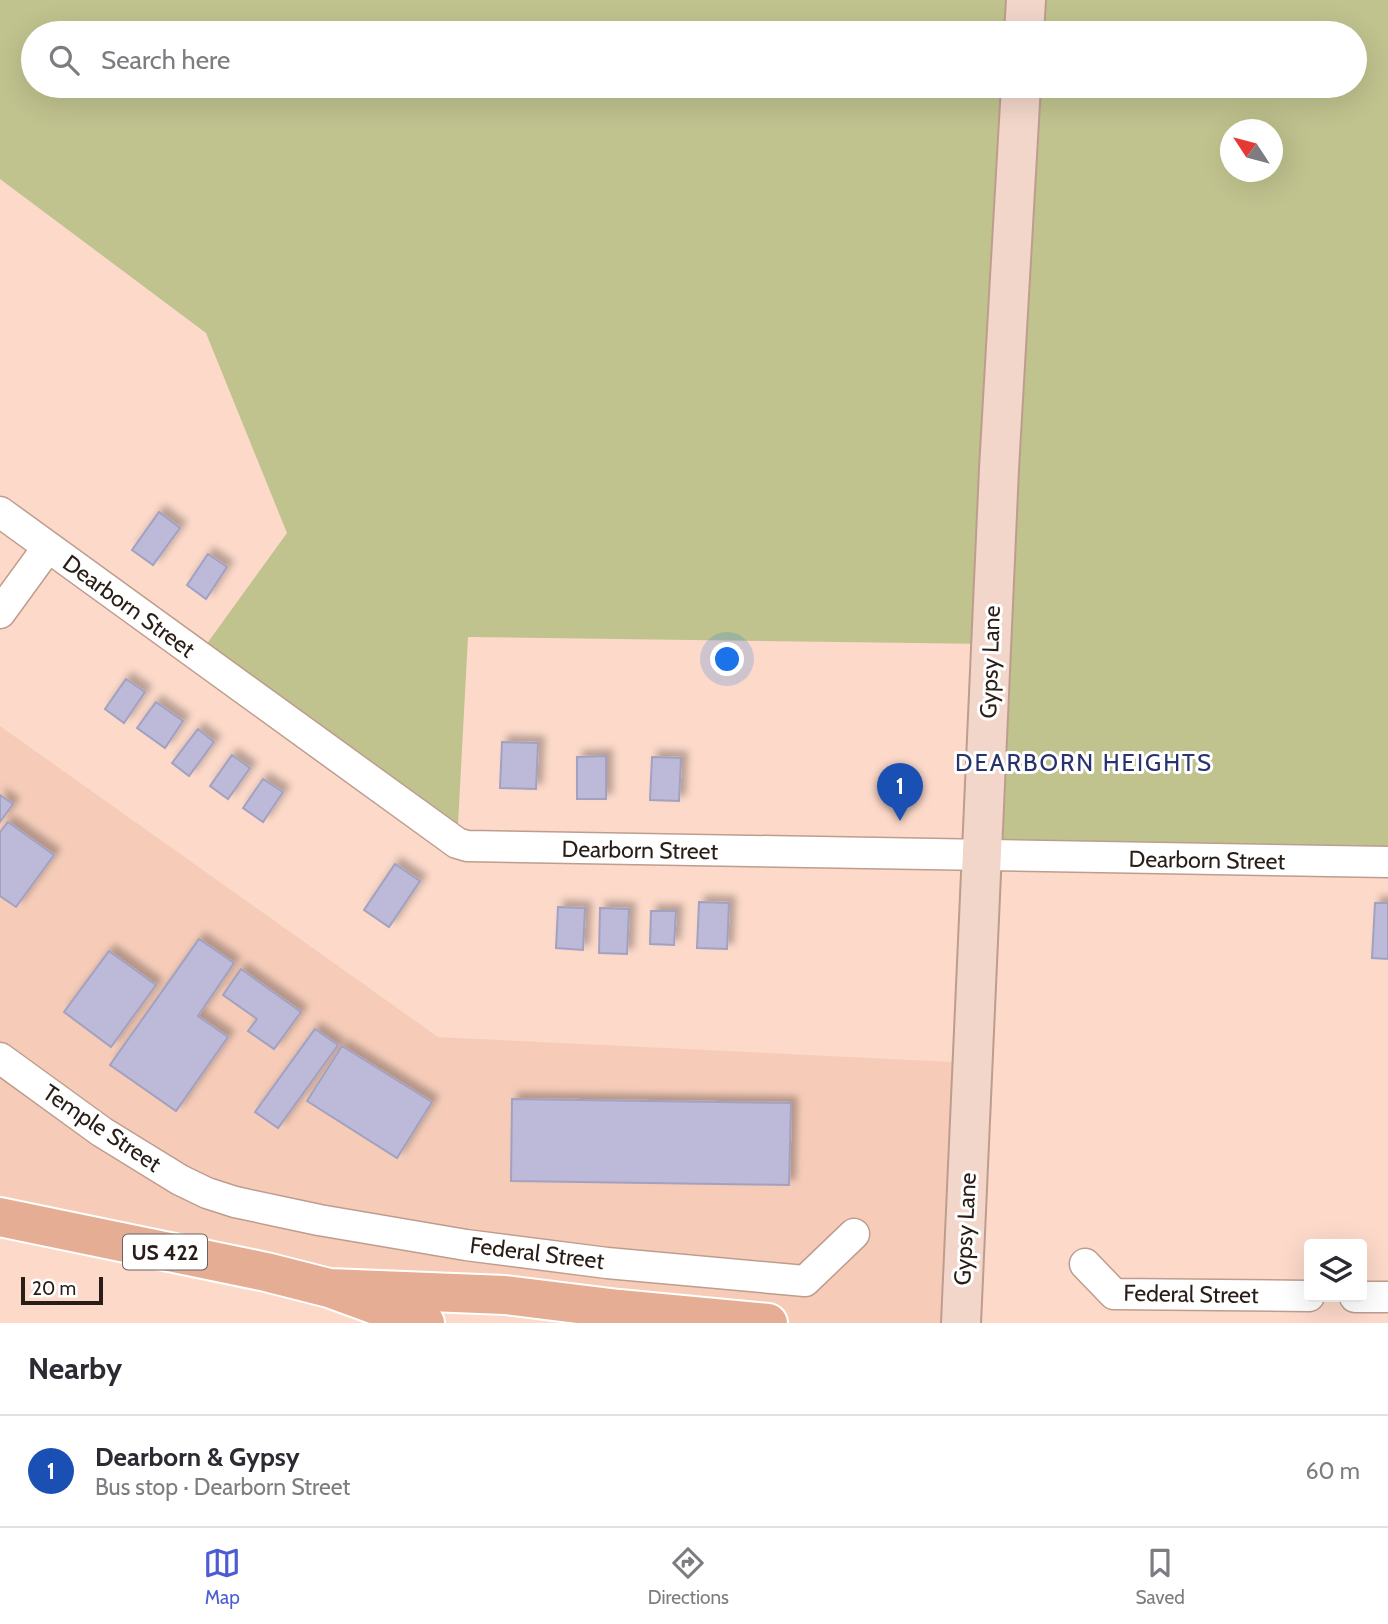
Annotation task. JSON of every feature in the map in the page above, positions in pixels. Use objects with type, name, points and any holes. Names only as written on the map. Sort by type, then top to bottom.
[{"type":"main road","points":[[1025,21],[1026,0]]},
{"type":"main road","name":"Gypsy Lane","points":[[961,1323],[999,470],[1020,98]]},
{"type":"main road","name":"US 422","points":[[0,1217],[266,1272],[329,1288],[425,1323]]},
{"type":"main road","name":"US 422","points":[[329,1288],[505,1296],[768,1323]]},
{"type":"street","name":"Dearborn Street","points":[[0,512],[457,843],[467,846],[1388,862]]},
{"type":"street","points":[[0,613],[48,547]]},
{"type":"street","name":"Temple Street","points":[[0,1058],[102,1132],[207,1194]]},
{"type":"street","name":"Federal Street","points":[[207,1194],[319,1220],[466,1245],[607,1263],[805,1281],[854,1234]]},
{"type":"street","name":"Federal Street","points":[[1085,1264],[1114,1294],[1304,1296]]},
{"type":"street","points":[[1367,1297],[1388,1297]]},
{"type":"shaded area","points":[[0,726],[438,1037],[973,1063],[961,1323],[768,1323],[329,1288],[0,1217]]},
{"type":"green space","points":[[0,0],[1388,0],[1388,862],[982,855],[991,644],[468,637],[457,843],[198,656],[287,533],[206,333],[0,179]]},
{"type":"building","points":[[159,512],[180,528],[153,565],[132,550]]},
{"type":"building","points":[[208,554],[227,567],[206,599],[187,585]]},
{"type":"building","points":[[126,679],[145,692],[124,723],[105,709]]},
{"type":"building","points":[[156,702],[183,721],[165,748],[137,728]]},
{"type":"building","points":[[198,729],[214,742],[189,776],[172,763]]},
{"type":"building","points":[[502,742],[538,743],[536,789],[500,788]]},
{"type":"building","points":[[232,755],[250,768],[228,799],[210,786]]},
{"type":"building","points":[[606,756],[606,799],[577,799],[577,757]]},
{"type":"building","points":[[652,757],[681,758],[679,801],[650,800]]},
{"type":"building","points":[[263,779],[283,792],[263,822],[243,808]]},
{"type":"building","points":[[0,795],[13,804],[0,822]]},
{"type":"building","points":[[8,822],[54,855],[16,907],[0,896],[0,832]]},
{"type":"building","points":[[395,864],[420,881],[389,927],[364,910]]},
{"type":"building","points":[[699,902],[729,903],[727,949],[697,948]]},
{"type":"building","points":[[1375,903],[1388,903],[1388,959],[1372,958]]},
{"type":"building","points":[[558,907],[585,908],[583,950],[556,948]]},
{"type":"building","points":[[600,908],[629,909],[627,954],[599,953]]},
{"type":"building","points":[[651,911],[676,911],[674,945],[650,944]]},
{"type":"building","points":[[199,939],[234,963],[198,1016],[228,1037],[176,1111],[110,1065]]},
{"type":"building","points":[[109,951],[156,985],[111,1047],[64,1012]]},
{"type":"building","points":[[241,969],[301,1012],[274,1049],[248,1031],[257,1019],[223,995]]},
{"type":"building","points":[[315,1029],[338,1045],[278,1128],[255,1112]]},
{"type":"building","points":[[342,1046],[432,1102],[397,1158],[307,1101]]},
{"type":"building","points":[[512,1099],[791,1103],[789,1185],[511,1181]]},
{"type":"place","name":"Dearborn & Gypsy","points":[[900,821]]},
{"type":"district","name":"DEARBORN HEIGHTS","points":[[1084,762]]}]
